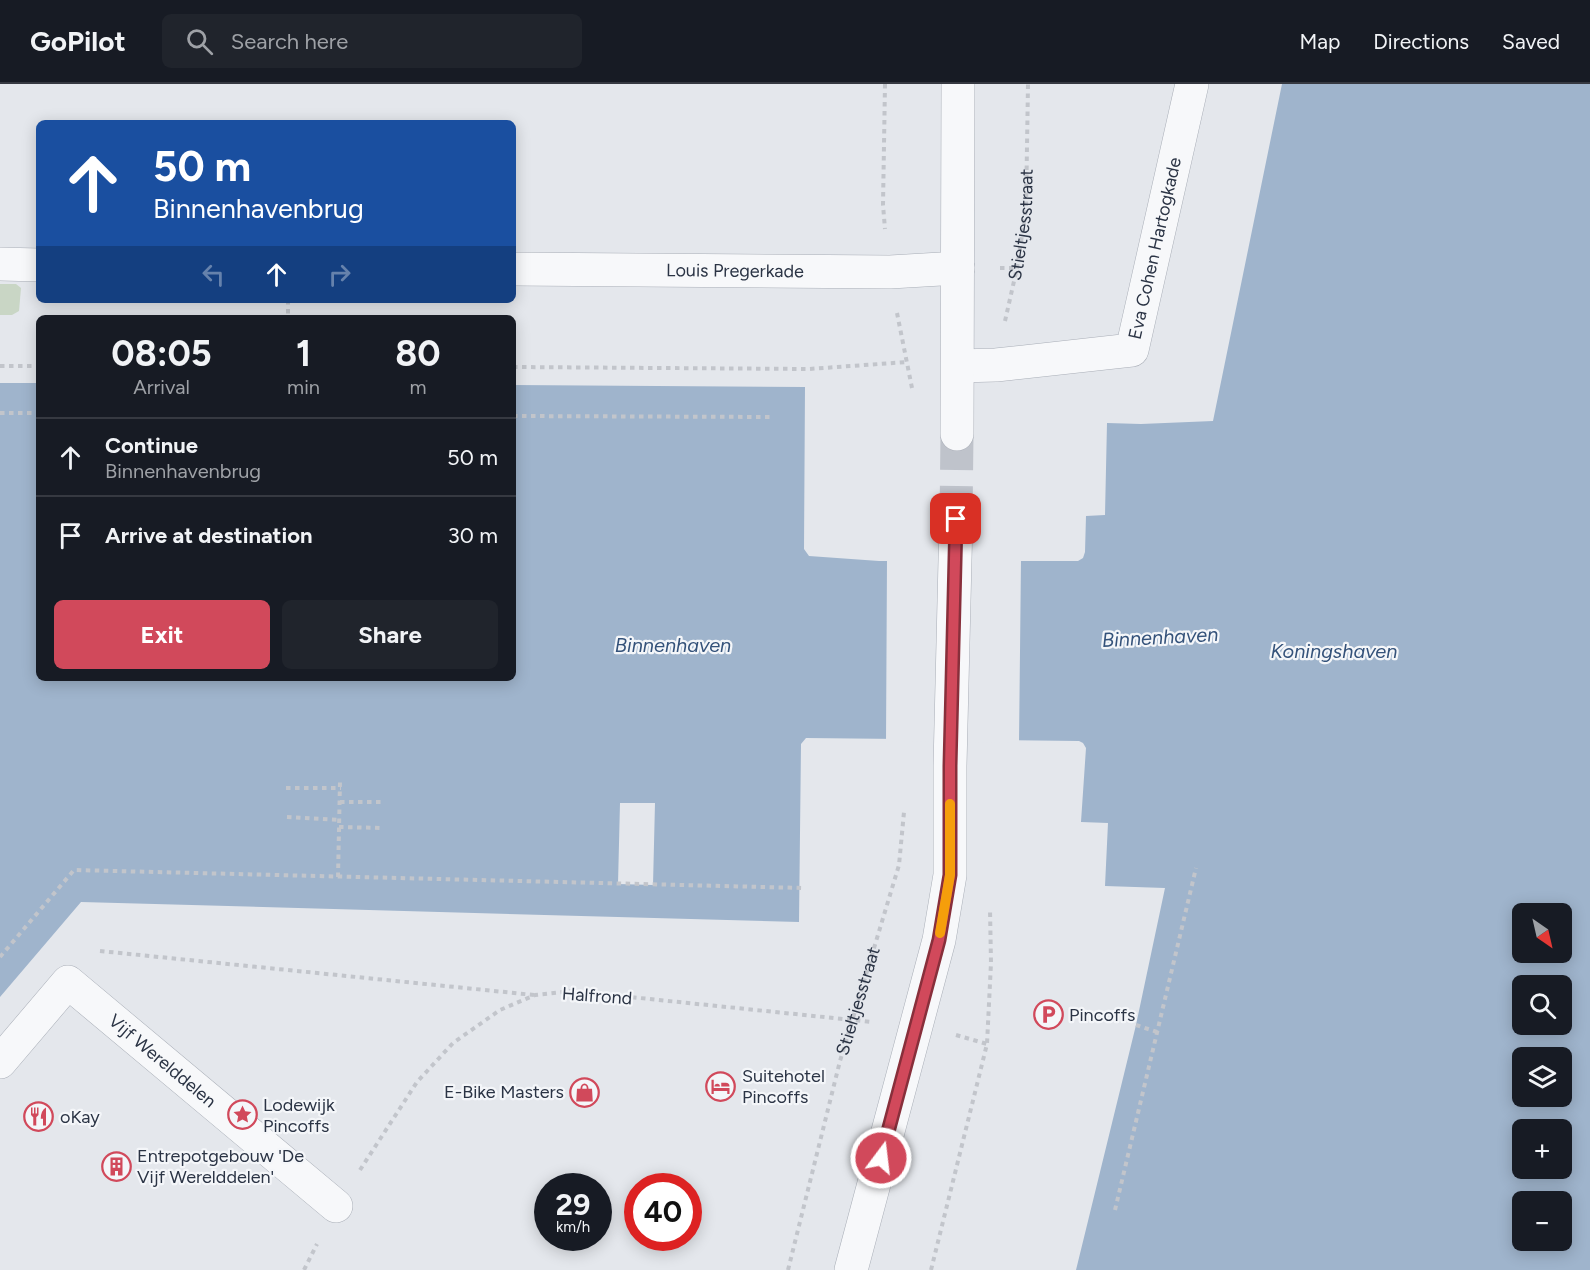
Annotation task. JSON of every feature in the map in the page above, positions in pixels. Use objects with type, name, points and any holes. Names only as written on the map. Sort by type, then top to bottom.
[{"type":"street","points":[[957,434],[958,84]]},
{"type":"street","name":"Eva Cohen Hartogkade","points":[[958,366],[996,365],[1132,350],[1192,84]]},
{"type":"street","points":[[0,264],[36,265]]},
{"type":"street","name":"Louis Pregerkade","points":[[516,269],[890,272],[958,268]]},
{"type":"street","points":[[851,1270],[918,1024],[939,940],[950,875],[950,766],[956,519]]},
{"type":"street","points":[[0,1062],[68,982]]},
{"type":"street","name":"Vijf Werelddelen","points":[[68,982],[336,1206]]},
{"type":"path","name":"Stieltjesstraat","points":[[996,365],[1017,268],[1026,209],[1028,84]]},
{"type":"path","points":[[516,368],[809,369],[907,362]]},
{"type":"path","points":[[0,366],[36,366]]},
{"type":"path","points":[[0,413],[36,413]]},
{"type":"path","points":[[516,416],[772,417]]},
{"type":"path","points":[[338,877],[340,781]]},
{"type":"path","points":[[286,788],[340,788]]},
{"type":"path","points":[[340,802],[384,802]]},
{"type":"path","name":"Stieltjesstraat","points":[[788,1270],[840,1061],[899,864],[905,808]]},
{"type":"path","points":[[287,817],[340,820]]},
{"type":"path","points":[[339,827],[383,828]]},
{"type":"path","points":[[1115,1210],[1196,868]]},
{"type":"path","points":[[0,957],[74,870],[803,888]]},
{"type":"path","points":[[68,982],[90,950],[535,995]]},
{"type":"path","name":"Halfrond","points":[[304,1270],[336,1206],[417,1082],[453,1042],[500,1010],[535,995],[572,991],[852,1022],[918,1024],[987,1044],[931,1270]]},
{"type":"path","points":[[1136,1025],[1157,1032]]},
{"type":"green space","points":[[0,284],[16,284],[21,288],[19,311],[12,315],[0,315]]},
{"type":"water","name":"Koningshaven","points":[[1282,84],[1590,84],[1590,1270],[1076,1270],[1136,1025],[1165,888],[1105,886],[1108,823],[1081,822],[1086,748],[1079,741],[806,738],[801,744],[799,922],[81,902],[0,997],[0,383],[36,383],[36,681],[516,681],[516,385],[805,387],[804,549],[809,556],[879,561],[1078,561],[1083,558],[1086,516],[1105,515],[1107,423],[1213,421]]},
{"type":"pier","points":[[887,560],[1021,560],[1019,743],[886,741]]},
{"type":"pier","points":[[620,803],[655,803],[653,885],[618,884]]},
{"type":"tunnel","points":[[956,519],[957,434]]},
{"type":"slow traffic","points":[[940,933],[950,875],[950,804]]},
{"type":"place","name":"Pincoffs","points":[[1048,1015]]},
{"type":"place","name":"Suitehotel Pincoffs","points":[[721,1086]]},
{"type":"place","name":"E-Bike Masters","points":[[585,1092]]},
{"type":"place","name":"Lodewijk Pincoffs","points":[[242,1115]]},
{"type":"place","name":"oKay","points":[[39,1117]]},
{"type":"place","name":"Entrepotgebouw 'De Vijf Werelddelen'","points":[[116,1166]]},
{"type":"route","points":[[881,1158],[939,940],[950,875],[950,766],[956,519]]},
{"type":"water label","name":"Binnenhaven","points":[[1160,637]]},
{"type":"water label","name":"Binnenhaven","points":[[673,645]]}]
